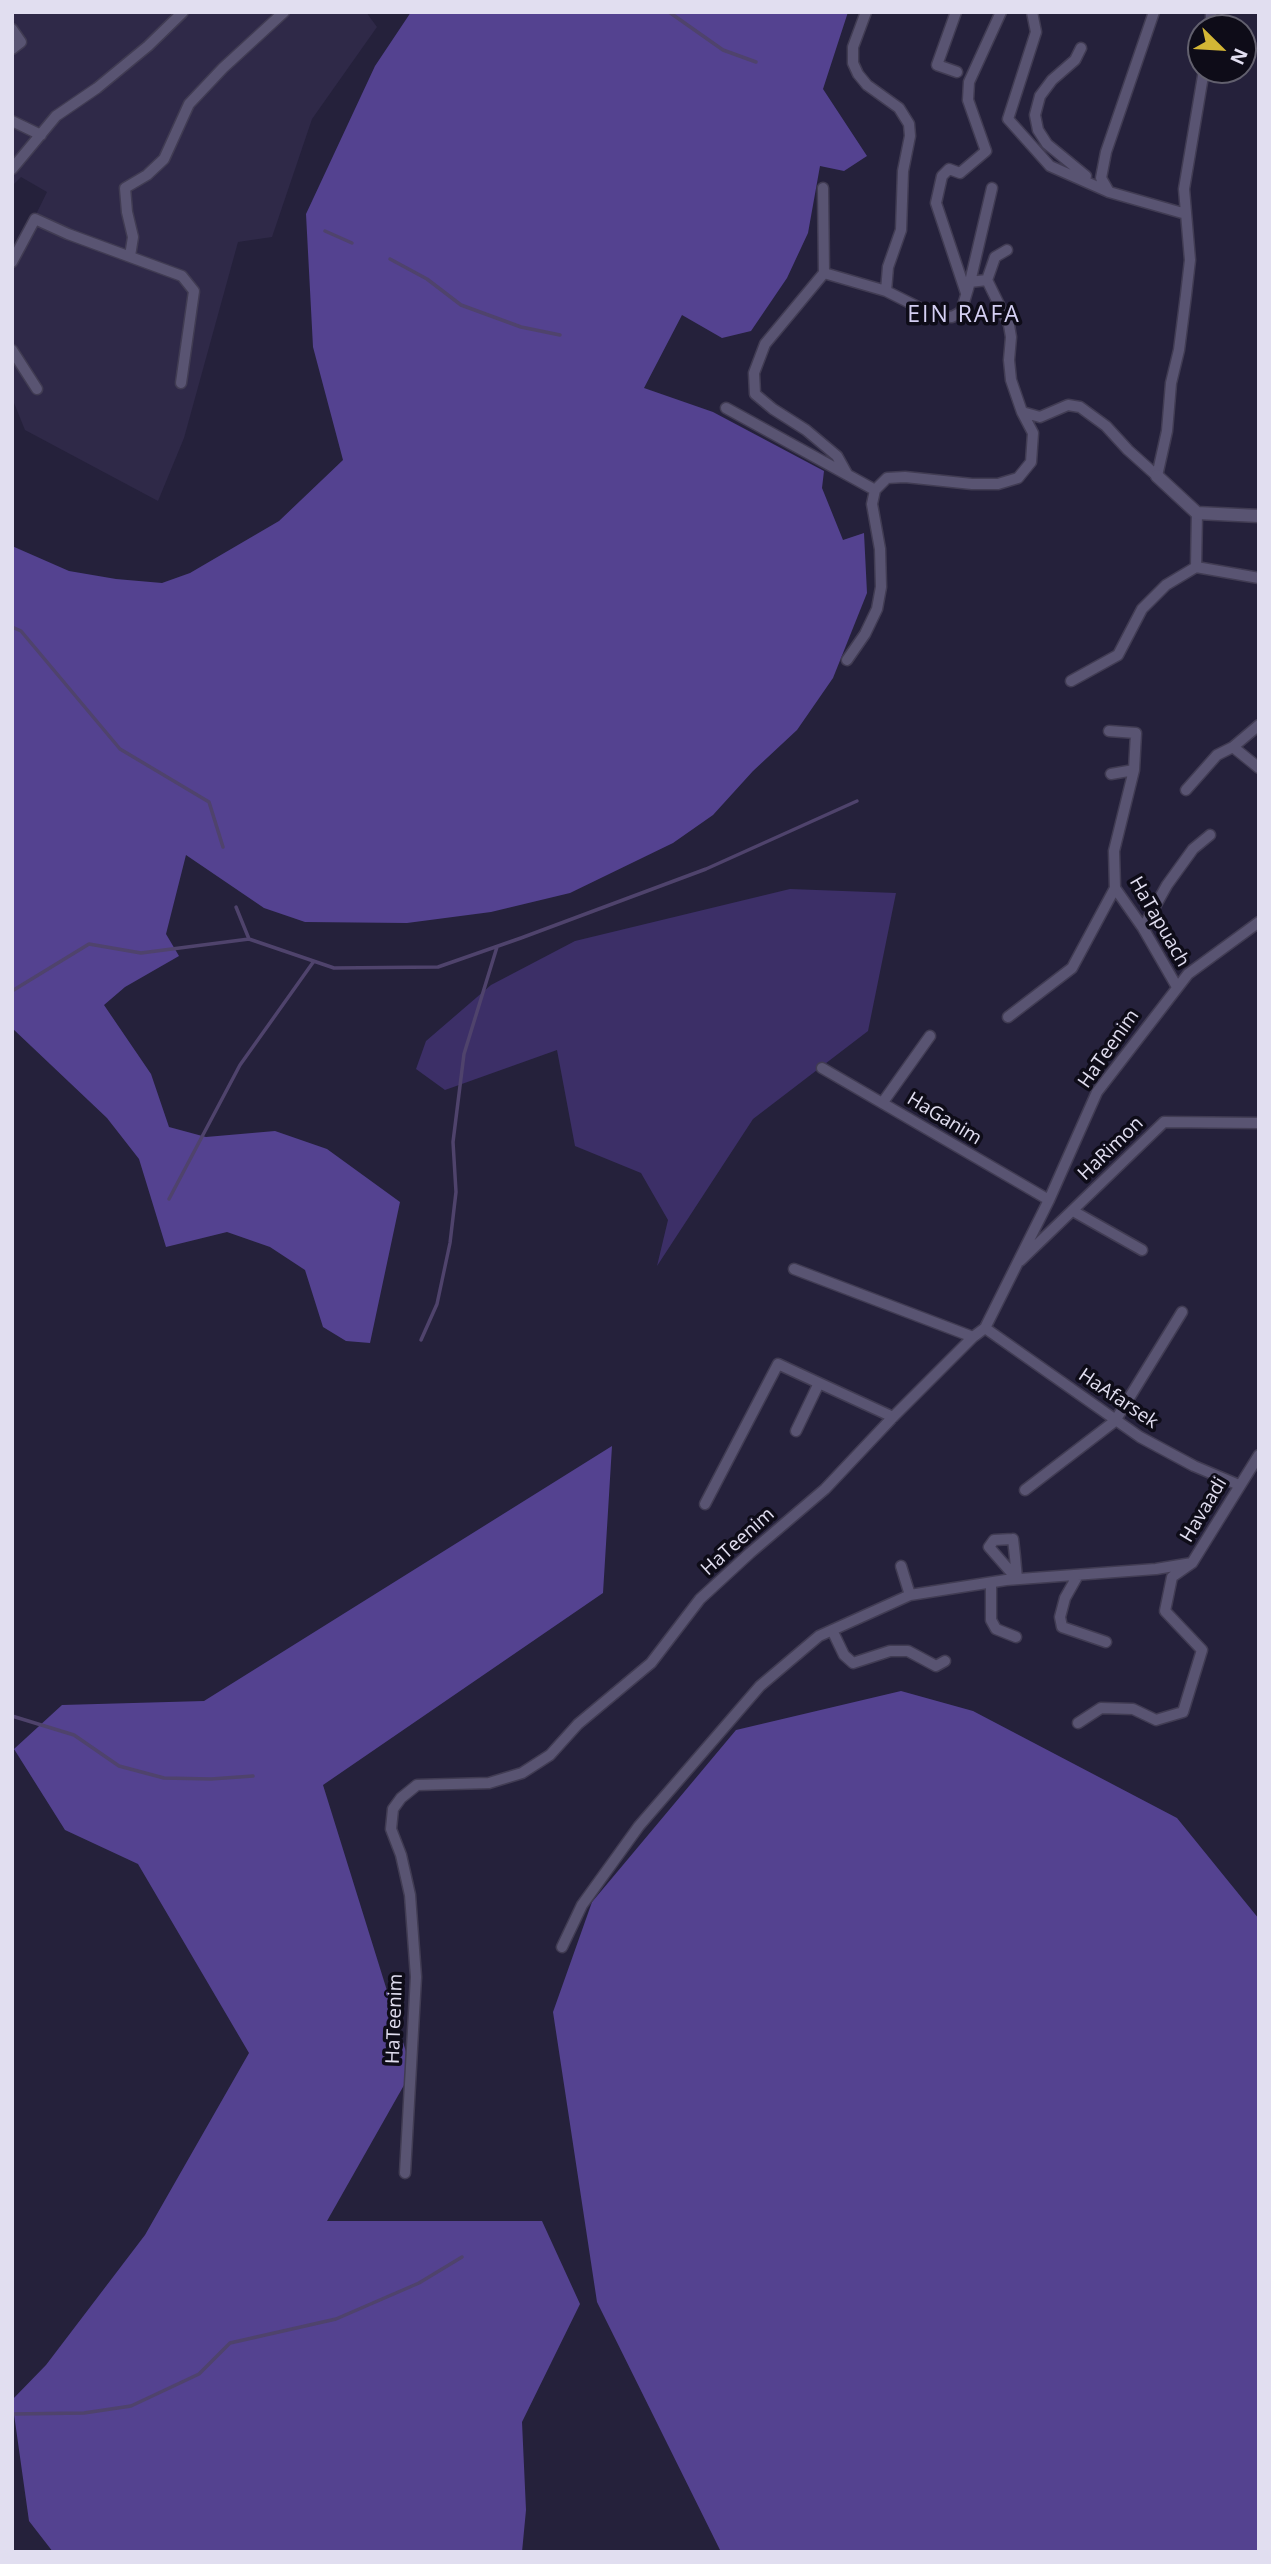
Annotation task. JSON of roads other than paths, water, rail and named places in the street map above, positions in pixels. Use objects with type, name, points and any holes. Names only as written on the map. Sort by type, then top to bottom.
[{"type":"street","points":[[12,169],[56,117],[148,46],[183,12]]},
{"type":"street","points":[[130,256],[133,237],[125,188],[147,175],[164,159],[189,104],[284,12]]},
{"type":"street","points":[[866,12],[853,47],[853,63],[867,85],[899,108],[909,124],[910,136],[903,171],[901,230],[888,267],[886,292]]},
{"type":"street","points":[[956,12],[937,65],[957,72]]},
{"type":"street","points":[[968,288],[936,203],[942,176],[949,169],[960,173],[986,150],[968,100],[969,82],[1001,12]]},
{"type":"street","points":[[1032,12],[1036,32],[1008,119],[1050,166],[1109,192],[1186,214]]},
{"type":"street","points":[[1109,192],[1101,177],[1106,152],[1154,12]]},
{"type":"street","points":[[12,29],[21,42],[12,49]]},
{"type":"street","points":[[949,30],[961,34]]},
{"type":"street","points":[[1082,48],[1040,96],[1035,114],[1038,130],[1047,144],[1069,165],[1109,192]]},
{"type":"street","points":[[1157,476],[1167,432],[1171,383],[1179,350],[1190,260],[1184,189],[1202,84]]},
{"type":"street","points":[[12,121],[41,135]]},
{"type":"street","points":[[823,188],[824,273],[765,344],[754,373],[755,394],[837,456],[847,474]]},
{"type":"street","points":[[824,273],[886,292],[924,310],[952,317],[961,312],[992,188]]},
{"type":"street","points":[[12,262],[35,219],[182,276],[194,291],[181,383]]},
{"type":"street","points":[[847,660],[865,634],[877,609],[881,587],[880,549],[872,504],[875,490],[887,478],[896,477],[998,484],[1018,478],[1031,462],[1034,444],[1030,425],[1022,412],[1011,380],[1009,325],[987,280],[995,257],[1007,250]]},
{"type":"street","points":[[968,288],[987,280]]},
{"type":"street","points":[[12,350],[37,390]]},
{"type":"street","points":[[1022,412],[1040,417],[1068,405],[1080,407],[1106,426],[1128,450],[1197,513],[1259,516]]},
{"type":"street","points":[[726,408],[875,490]]},
{"type":"street","points":[[1196,566],[1197,513]]},
{"type":"street","points":[[1071,681],[1118,655],[1142,609],[1166,585],[1196,566],[1259,578]]},
{"type":"street","points":[[1186,790],[1217,755],[1233,747],[1259,725]]},
{"type":"street","name":"HaTapuach","points":[[1109,730],[1136,733],[1130,792],[1114,851],[1115,888],[1143,928],[1177,987]]},
{"type":"street","points":[[1233,747],[1259,768]]},
{"type":"street","points":[[1111,774],[1134,770]]},
{"type":"street","points":[[1143,928],[1167,885],[1193,849],[1210,835]]},
{"type":"street","points":[[1008,1017],[1072,968],[1115,888]]},
{"type":"street","name":"HaTeenim","points":[[405,2173],[415,1965],[410,1895],[401,1855],[391,1829],[393,1809],[401,1798],[417,1785],[489,1783],[522,1773],[551,1755],[578,1724],[651,1663],[700,1599],[825,1489],[893,1417],[985,1328],[1049,1200],[1097,1093],[1188,974],[1259,922]]},
{"type":"street","points":[[883,1102],[930,1036]]},
{"type":"street","name":"HaGanim","points":[[822,1068],[1049,1200]]},
{"type":"street","name":"HaRimon","points":[[1014,1267],[1164,1122],[1259,1123]]},
{"type":"street","points":[[1073,1211],[1142,1250]]},
{"type":"street","points":[[794,1269],[973,1337]]},
{"type":"street","points":[[1025,1490],[1115,1421],[1182,1312]]},
{"type":"street","name":"HaAfarsek","points":[[985,1328],[1115,1421],[1194,1466],[1239,1485]]},
{"type":"street","points":[[705,1504],[778,1364],[893,1417]]},
{"type":"street","points":[[796,1431],[819,1383]]},
{"type":"street","name":"Havaadi","points":[[1078,1723],[1101,1708],[1133,1709],[1156,1720],[1182,1712],[1202,1650],[1165,1611],[1172,1577],[1192,1563],[1259,1455]]},
{"type":"street","points":[[562,1947],[582,1905],[639,1826],[760,1686],[819,1636],[911,1595],[1017,1579],[1156,1569],[1192,1563]]},
{"type":"street","points":[[901,1566],[911,1595]]},
{"type":"street","points":[[1078,1575],[1065,1598],[1060,1617],[1062,1627],[1106,1642]]},
{"type":"street","points":[[991,1583],[991,1620],[996,1629],[1016,1637]]},
{"type":"street","points":[[832,1630],[844,1655],[853,1663],[890,1651],[908,1651],[936,1666],[944,1661]]},
{"type":"waterway","points":[[669,12],[723,50],[756,62]]},
{"type":"waterway","points":[[325,231],[352,243]]},
{"type":"waterway","points":[[390,259],[427,279],[461,305],[521,327],[560,335]]},
{"type":"waterway","points":[[12,627],[21,631],[120,749],[209,802],[223,847]]},
{"type":"waterway","points":[[236,907],[249,939],[334,968],[438,967],[706,869],[857,801]]},
{"type":"waterway","points":[[12,991],[89,944],[141,953],[249,939]]},
{"type":"waterway","points":[[421,1340],[437,1304],[450,1243],[456,1192],[453,1142],[464,1054],[497,947]]},
{"type":"waterway","points":[[169,1199],[240,1065],[314,961]]},
{"type":"waterway","points":[[12,1716],[74,1735],[119,1766],[164,1778],[253,1776]]},
{"type":"waterway","points":[[12,2414],[84,2413],[131,2406],[199,2374],[230,2343],[336,2319],[419,2283],[462,2257]]},
{"type":"district","name":"EIN RAFA","points":[[964,315]]}]
